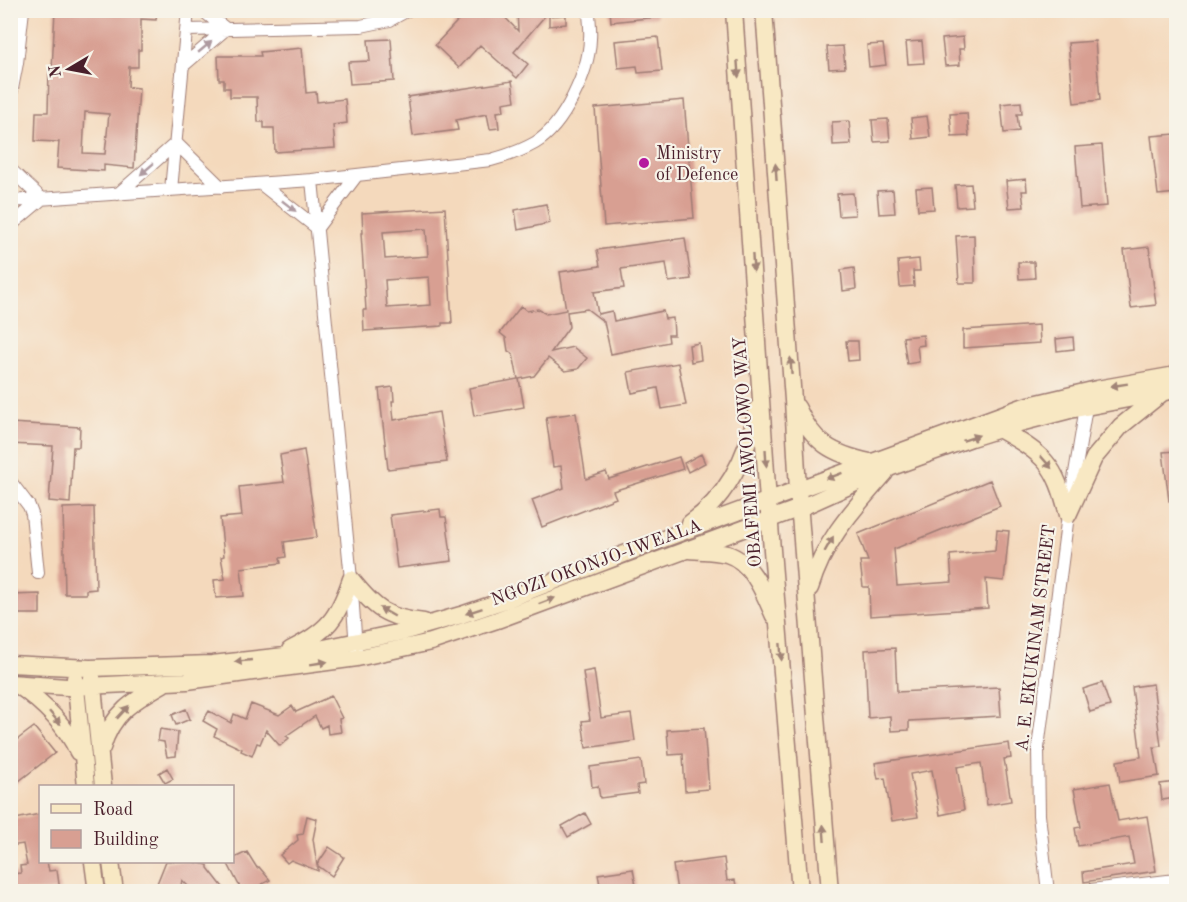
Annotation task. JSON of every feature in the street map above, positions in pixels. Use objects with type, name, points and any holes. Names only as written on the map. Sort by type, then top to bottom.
[{"type":"street","points":[[10,99],[16,24],[23,10]]},
{"type":"street","points":[[171,190],[188,10]]},
{"type":"street","points":[[202,10],[226,29]]},
{"type":"street","points":[[187,30],[361,26],[390,20],[408,10]]},
{"type":"street","points":[[10,201],[312,180],[491,160],[513,154],[537,142],[556,124],[572,98],[587,63],[591,39],[589,10]]},
{"type":"street","name":"OBAFEMI AWOLOWO WAY","points":[[734,10],[762,388],[768,501],[800,891]]},
{"type":"street","points":[[764,10],[798,490],[830,891]]},
{"type":"street","points":[[184,64],[226,29]]},
{"type":"street","points":[[176,143],[221,187]]},
{"type":"street","points":[[118,194],[176,143]]},
{"type":"street","points":[[10,169],[42,199]]},
{"type":"street","points":[[317,228],[357,175]]},
{"type":"street","points":[[312,180],[356,650]]},
{"type":"street","points":[[261,184],[317,228]]},
{"type":"street","points":[[10,226],[42,199]]},
{"type":"street","name":"NGOZI OKONJO-IWEALA","points":[[10,664],[82,668],[212,664],[431,642],[497,620],[800,508],[889,468],[1087,399],[1176,375]]},
{"type":"street","points":[[673,535],[705,513],[719,499],[732,478],[753,432],[762,388]]},
{"type":"street","points":[[1068,515],[1094,458],[1121,426],[1169,391]]},
{"type":"street","name":"NGOZI OKONJO-IWEALA","points":[[13,683],[76,687],[166,683],[265,672],[356,650],[505,600],[673,535],[1025,405],[1169,391]]},
{"type":"street","name":"A. E. EKUKINAM STREET","points":[[1048,891],[1039,815],[1038,748],[1068,515],[1087,399]]},
{"type":"street","points":[[793,400],[814,436],[828,448],[848,457],[871,462]]},
{"type":"street","points":[[999,429],[1032,449],[1052,468],[1059,481],[1068,515]]},
{"type":"street","points":[[807,598],[816,566],[829,541],[889,468]]},
{"type":"street","points":[[10,481],[29,506],[32,514],[38,573]]},
{"type":"street","points":[[686,550],[728,554],[739,560],[761,585],[779,628]]},
{"type":"street","points":[[351,579],[365,596],[388,615],[402,620],[434,623]]},
{"type":"street","points":[[276,657],[305,643],[332,621],[342,606],[351,579]]},
{"type":"street","points":[[82,668],[93,686],[103,785]]},
{"type":"street","points":[[82,668],[76,687],[86,785]]},
{"type":"street","points":[[13,683],[34,697],[55,717],[68,733],[83,763]]},
{"type":"street","points":[[100,758],[106,733],[123,710],[134,700],[166,683]]},
{"type":"street","points":[[93,863],[97,891]]},
{"type":"street","points":[[111,863],[115,891]]},
{"type":"street","points":[[1074,891],[1176,880]]},
{"type":"building","points":[[55,10],[157,10],[156,20],[141,19],[141,50],[138,50],[138,67],[129,67],[128,87],[139,88],[134,168],[104,165],[104,171],[57,168],[59,142],[35,141],[36,112],[48,112],[49,70],[52,70]],"holes":[[[85,112],[109,114],[105,154],[83,153]]]},
{"type":"building","points":[[468,10],[498,10],[518,31],[517,10],[550,10],[514,52],[528,64],[517,78],[480,45],[459,68],[435,45]]},
{"type":"building","points":[[610,10],[656,10],[657,17],[611,22]]},
{"type":"building","points":[[566,15],[566,24],[549,26],[549,16]]},
{"type":"building","points":[[658,37],[662,71],[638,73],[637,66],[618,68],[615,41]]},
{"type":"building","points":[[963,37],[964,49],[959,49],[960,65],[945,66],[942,39]]},
{"type":"building","points":[[391,39],[394,81],[350,84],[348,62],[370,61],[368,40]]},
{"type":"building","points":[[922,41],[924,63],[908,64],[906,42]]},
{"type":"building","points":[[1095,41],[1100,100],[1074,103],[1068,43]]},
{"type":"building","points":[[883,44],[886,65],[869,67],[867,45]]},
{"type":"building","points":[[843,46],[845,68],[829,69],[827,47]]},
{"type":"building","points":[[302,48],[306,93],[316,92],[317,102],[345,99],[347,123],[333,125],[335,148],[275,152],[274,128],[264,128],[264,122],[258,122],[257,97],[230,97],[230,88],[224,88],[224,80],[219,80],[218,56],[261,56],[260,52]]},
{"type":"building","points":[[512,81],[515,101],[503,103],[504,111],[497,112],[499,128],[490,129],[487,114],[456,120],[458,130],[413,136],[408,97]]},
{"type":"building","name":"Ministry of Defence","points":[[684,100],[694,218],[604,226],[595,108]]},
{"type":"building","points":[[1021,102],[1022,114],[1017,114],[1019,131],[1004,133],[1001,104]]},
{"type":"building","points":[[967,113],[969,136],[952,137],[950,114]]},
{"type":"building","points":[[927,116],[930,137],[913,139],[911,118]]},
{"type":"building","points":[[888,119],[890,141],[874,142],[872,120]]},
{"type":"building","points":[[849,121],[851,144],[833,145],[832,122]]},
{"type":"building","points":[[1176,134],[1176,193],[1158,195],[1151,136]]},
{"type":"building","points":[[1102,145],[1107,206],[1080,208],[1075,147]]},
{"type":"building","points":[[1026,179],[1027,191],[1022,191],[1024,207],[1009,208],[1006,181]]},
{"type":"building","points":[[971,184],[973,206],[957,207],[955,185]]},
{"type":"building","points":[[932,187],[934,209],[918,210],[916,188]]},
{"type":"building","points":[[893,190],[895,213],[879,214],[877,191]]},
{"type":"building","points":[[853,193],[855,215],[839,216],[837,194]]},
{"type":"building","points":[[546,204],[550,223],[518,230],[515,210]]},
{"type":"building","points":[[445,208],[452,323],[442,323],[442,326],[364,331],[363,310],[366,310],[361,233],[363,233],[362,213]],"holes":[[[426,229],[428,256],[385,259],[383,232]],[[429,277],[431,305],[387,308],[385,280]]]},
{"type":"building","points":[[974,235],[975,283],[959,283],[956,236]]},
{"type":"building","points":[[685,238],[691,279],[669,282],[666,263],[621,269],[624,288],[594,292],[598,314],[612,311],[614,321],[663,311],[665,319],[673,318],[674,335],[668,335],[669,342],[611,354],[604,322],[587,309],[567,312],[569,327],[551,352],[573,347],[587,358],[578,369],[565,371],[548,358],[534,376],[519,379],[524,407],[474,416],[469,388],[518,379],[513,354],[508,351],[506,338],[500,333],[521,306],[527,311],[538,309],[546,314],[566,310],[560,272],[600,266],[597,250]]},
{"type":"building","points":[[1149,247],[1156,305],[1131,308],[1124,250]]},
{"type":"building","points":[[919,259],[920,271],[913,271],[914,286],[900,287],[898,261]]},
{"type":"building","points":[[1018,262],[1034,262],[1035,278],[1019,279]]},
{"type":"building","points":[[854,268],[856,289],[843,291],[841,270]]},
{"type":"building","points":[[1039,325],[1040,343],[963,348],[963,330]]},
{"type":"building","points":[[923,335],[924,345],[917,346],[919,362],[907,364],[903,337]]},
{"type":"building","points":[[1073,337],[1074,349],[1057,351],[1056,339]]},
{"type":"building","points":[[846,341],[858,341],[859,360],[848,361]]},
{"type":"building","points":[[699,343],[701,360],[691,362],[689,345]]},
{"type":"building","points":[[678,363],[686,405],[662,409],[658,388],[632,393],[628,372]]},
{"type":"building","points":[[393,387],[394,420],[439,412],[447,462],[388,469],[379,389]]},
{"type":"building","points":[[576,413],[586,479],[606,472],[609,479],[679,457],[683,469],[613,491],[616,498],[542,527],[532,500],[564,488],[561,466],[553,467],[546,417]]},
{"type":"building","points":[[10,423],[80,427],[79,447],[73,447],[70,503],[49,501],[53,446],[10,444]]},
{"type":"building","points":[[304,450],[317,537],[284,542],[286,557],[280,558],[281,563],[241,568],[244,596],[216,598],[214,580],[225,579],[221,557],[224,556],[220,518],[242,516],[239,487],[284,482],[280,455]]},
{"type":"building","points":[[1176,451],[1176,501],[1169,501],[1163,452]]},
{"type":"building","points":[[701,454],[705,463],[688,472],[684,463]]},
{"type":"building","points":[[990,480],[1000,506],[894,549],[897,586],[952,582],[950,555],[995,551],[997,530],[1009,531],[1004,581],[986,579],[988,608],[870,616],[869,587],[863,587],[860,561],[868,561],[858,534]]},
{"type":"building","points":[[94,507],[96,589],[86,590],[86,594],[65,594],[63,508]]},
{"type":"building","points":[[440,509],[441,517],[446,517],[452,561],[397,568],[390,515]]},
{"type":"building","points":[[40,594],[40,614],[10,614],[10,595]]},
{"type":"building","points":[[895,648],[897,692],[999,687],[1001,716],[909,721],[909,730],[891,731],[890,716],[868,718],[865,650]]},
{"type":"building","points":[[594,670],[601,718],[631,714],[635,741],[586,748],[582,721],[590,720],[583,672]]},
{"type":"building","points":[[1102,683],[1110,706],[1090,712],[1083,689]]},
{"type":"building","points":[[1153,684],[1161,746],[1154,747],[1159,776],[1120,782],[1117,761],[1141,757],[1132,687]]},
{"type":"building","points":[[331,696],[342,718],[339,719],[341,732],[328,734],[327,725],[321,728],[315,716],[286,736],[289,738],[280,746],[266,730],[252,756],[214,736],[217,729],[203,721],[209,711],[231,723],[234,714],[245,719],[251,704],[279,715],[292,706],[296,712]]},
{"type":"building","points":[[186,709],[190,719],[176,725],[172,715]]},
{"type":"building","points":[[34,727],[55,753],[10,788],[10,745]]},
{"type":"building","points":[[704,728],[709,789],[685,791],[683,754],[669,755],[667,730]]},
{"type":"building","points":[[160,729],[178,732],[176,756],[167,757],[164,742],[158,741]]},
{"type":"building","points":[[1009,743],[1011,758],[1004,759],[1011,801],[987,805],[981,763],[957,767],[964,810],[940,815],[932,770],[910,774],[918,817],[892,821],[885,778],[878,779],[875,763]]},
{"type":"building","points":[[641,760],[644,784],[637,785],[638,793],[600,798],[598,786],[592,787],[590,767]]},
{"type":"building","points":[[167,768],[173,779],[165,783],[159,773]]},
{"type":"building","points":[[1176,782],[1176,798],[1162,800],[1160,784]]},
{"type":"building","points":[[1110,783],[1118,821],[1147,816],[1156,871],[1084,882],[1083,872],[1134,864],[1129,837],[1078,846],[1075,828],[1081,827],[1074,789]]},
{"type":"building","points":[[585,813],[591,824],[568,837],[562,826]]},
{"type":"building","points":[[39,814],[39,863],[47,863],[49,871],[57,870],[60,891],[10,891],[10,874],[21,873],[20,866],[27,865],[23,844],[10,846],[10,820]]},
{"type":"building","points":[[307,816],[317,819],[313,839],[317,865],[329,847],[344,857],[332,876],[318,866],[318,871],[291,860],[287,863],[280,855],[298,840],[297,835],[303,834]]},
{"type":"building","points":[[247,852],[257,868],[259,867],[270,880],[259,886],[265,891],[242,891],[228,863],[234,863],[234,858]]},
{"type":"building","points":[[724,858],[727,881],[735,880],[737,891],[677,891],[673,865]]},
{"type":"building","points":[[165,863],[199,863],[208,865],[226,891],[193,891],[182,880],[180,891],[154,891]]},
{"type":"building","points":[[633,869],[637,891],[601,891],[598,874]]},
{"type":"place","name":"Ministry of Defence","points":[[644,163]]}]
